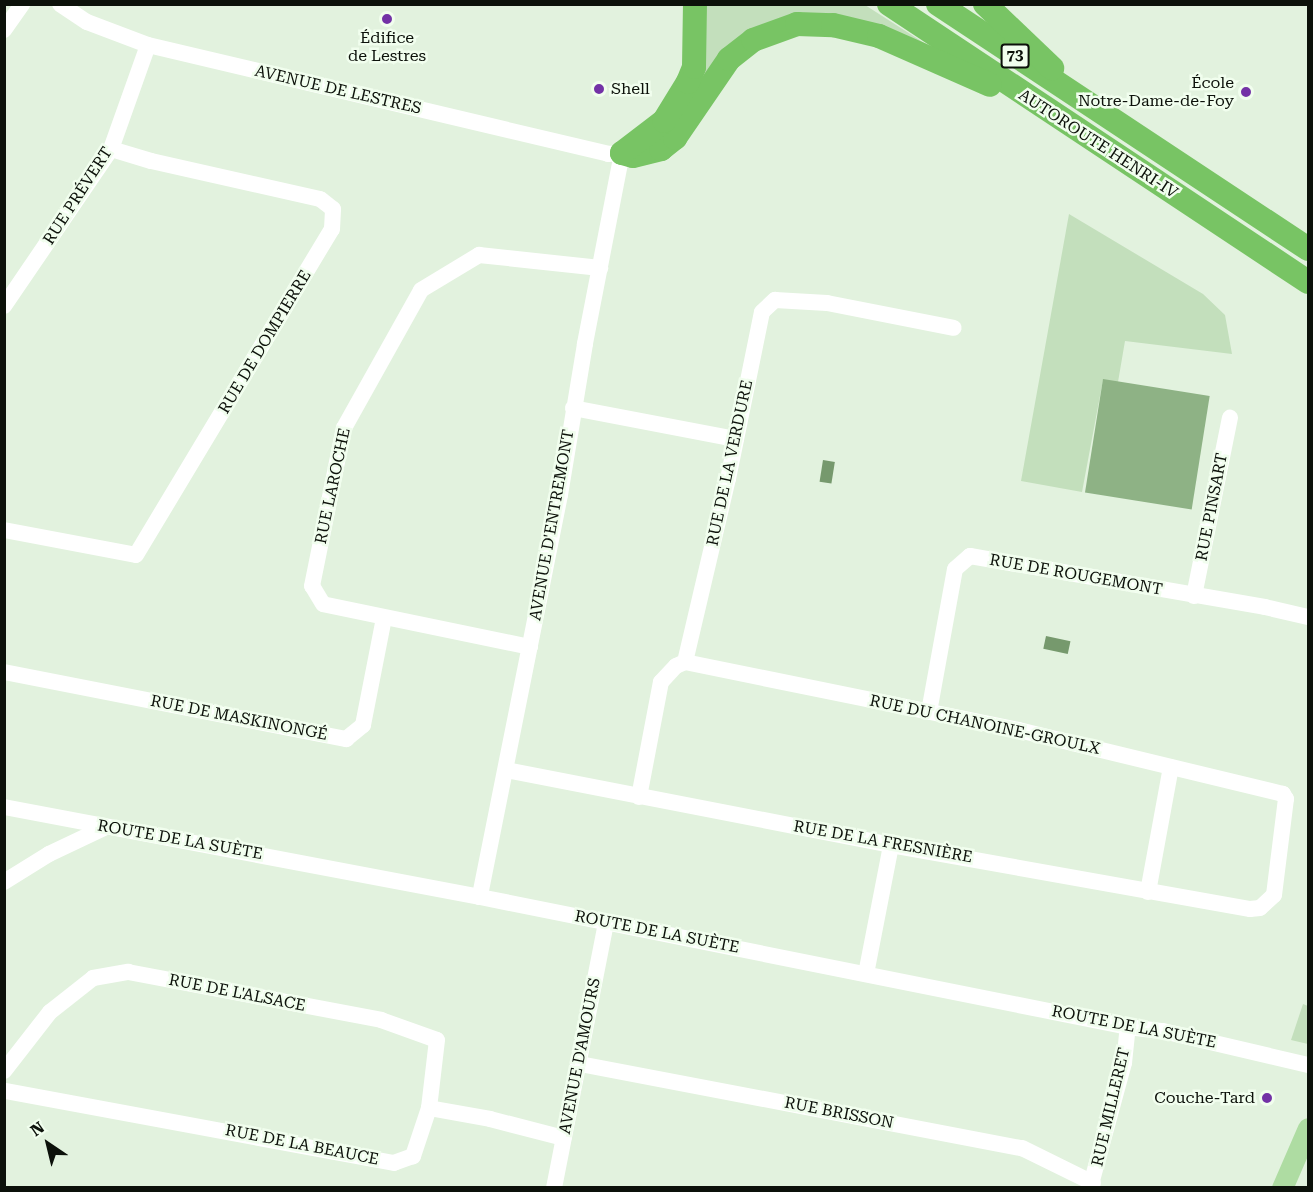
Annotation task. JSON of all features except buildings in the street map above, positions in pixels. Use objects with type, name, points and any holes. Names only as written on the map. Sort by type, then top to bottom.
[{"type":"highway","points":[[622,153],[664,121],[688,82],[694,67],[695,4]]},
{"type":"highway","name":"AUTOROUTE HENRI-IV","points":[[889,4],[1308,282]]},
{"type":"highway","name":"AUTOROUTE HENRI-IV","points":[[938,4],[1308,249]]},
{"type":"highway","points":[[984,4],[1093,107]]},
{"type":"highway","points":[[622,153],[633,156],[661,149],[675,138],[729,59],[753,40],[797,24],[833,25],[879,36],[958,72],[1033,101]]},
{"type":"main road","points":[[1282,1188],[1308,1128]]},
{"type":"street","points":[[4,30],[22,4]]},
{"type":"street","name":"AVENUE DE LESTRES","points":[[60,4],[87,22],[148,45],[608,154],[622,153]]},
{"type":"street","name":"RUE PRÉVERT","points":[[4,306],[111,149],[148,45]]},
{"type":"street","name":"RUE DE DOMPIERRE","points":[[4,530],[136,555],[333,229],[333,209],[320,199],[151,161],[111,149]]},
{"type":"street","name":"AVENUE D'ENTREMONT","points":[[480,897],[530,647],[622,153]]},
{"type":"street","name":"RUE LAROCHE","points":[[530,647],[323,604],[312,586],[344,428],[421,290],[479,255],[600,268]]},
{"type":"street","name":"RUE DE LA VERDURE","points":[[685,662],[736,440],[762,312],[775,300],[827,303],[954,328]]},
{"type":"street","points":[[573,408],[736,440]]},
{"type":"street","name":"RUE PINSART","points":[[1194,596],[1230,418]]},
{"type":"street","name":"RUE DE ROUGEMONT","points":[[929,712],[955,569],[970,556],[1308,617]]},
{"type":"street","name":"RUE DE MASKINONGÉ","points":[[4,672],[346,739],[363,725],[384,618]]},
{"type":"street","points":[[639,796],[661,682],[676,666],[685,662]]},
{"type":"street","name":"RUE DU CHANOINE-GROULX","points":[[685,662],[1019,730],[1283,794],[1286,799],[1274,895],[1260,908]]},
{"type":"street","points":[[1148,892],[1171,767]]},
{"type":"street","name":"RUE DE LA FRESNIÈRE","points":[[506,770],[891,845],[1148,892],[1250,909],[1260,908]]},
{"type":"street","name":"ROUTE DE LA SUÈTE","points":[[4,807],[480,897],[606,924],[1128,1026],[1163,1030],[1308,1065]]},
{"type":"street","points":[[4,882],[49,854],[106,827]]},
{"type":"street","points":[[866,974],[891,845]]},
{"type":"street","name":"AVENUE D'AMOURS","points":[[554,1188],[606,924]]},
{"type":"street","name":"RUE DE L'ALSACE","points":[[4,1071],[50,1012],[93,978],[128,972],[381,1020],[437,1040],[429,1108]]},
{"type":"street","name":"RUE MILLERET","points":[[1091,1185],[1124,1064],[1128,1026]]},
{"type":"street","name":"RUE BRISSON","points":[[580,1064],[1022,1148],[1091,1185]]},
{"type":"street","name":"RUE DE LA BEAUCE","points":[[4,1091],[394,1163],[413,1156],[429,1108]]},
{"type":"street","points":[[429,1108],[490,1119],[564,1138]]},
{"type":"shaded area","points":[[702,5],[865,5],[943,55],[777,19],[673,126]]},
{"type":"shaded area","points":[[1069,214],[1203,294],[1225,315],[1232,354],[1125,341],[1118,382],[1103,380],[1082,492],[1021,481]]},
{"type":"shaded area","points":[[1103,379],[1210,396],[1192,509],[1085,493]]},
{"type":"shaded area","points":[[823,460],[835,462],[831,484],[820,482]]},
{"type":"shaded area","points":[[1046,636],[1070,641],[1068,654],[1043,649]]},
{"type":"shaded area","points":[[1303,1004],[1308,1006],[1308,1044],[1291,1040]]},
{"type":"place","name":"Édifice de Lestres","points":[[387,19]]},
{"type":"place","name":"Shell","points":[[599,89]]},
{"type":"place","name":"École Notre-Dame-de-Foy","points":[[1246,92]]},
{"type":"place","name":"Couche-Tard","points":[[1267,1098]]}]
